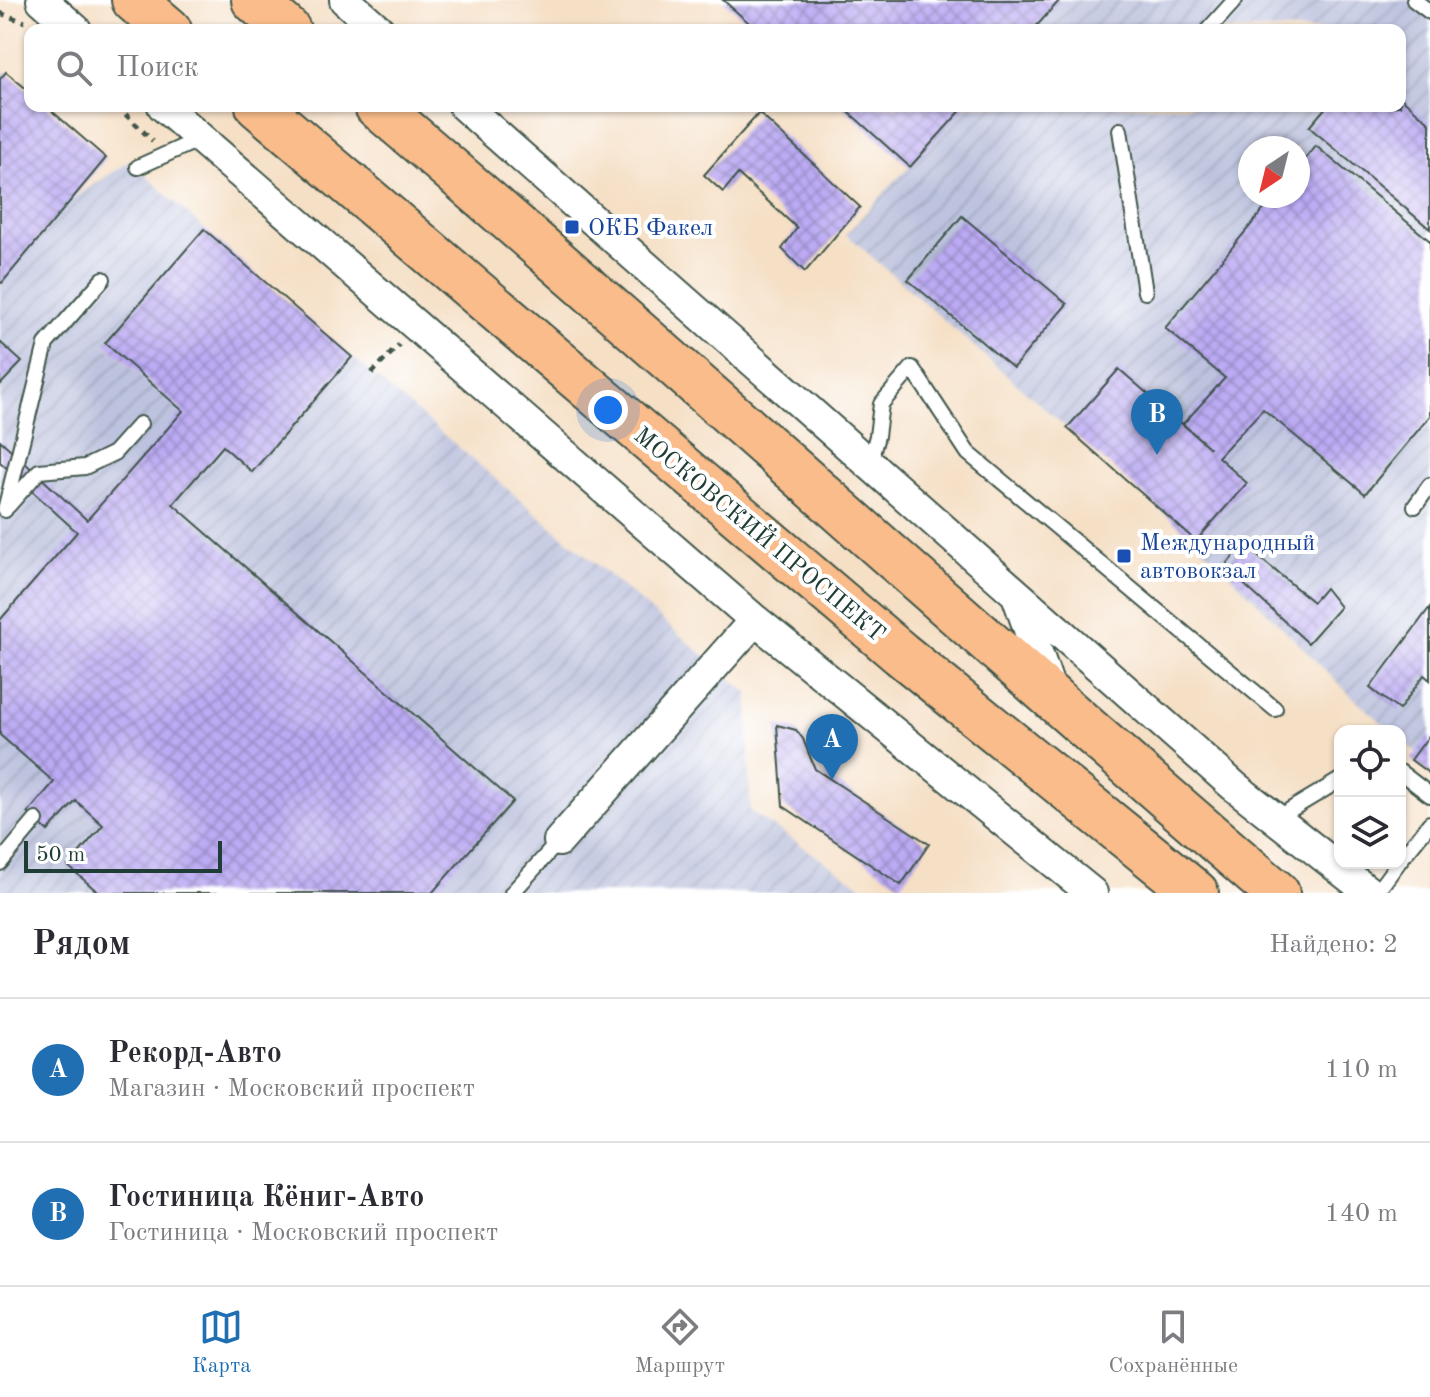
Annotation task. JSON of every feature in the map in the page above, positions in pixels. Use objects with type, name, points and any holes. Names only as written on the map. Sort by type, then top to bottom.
[{"type":"main road","points":[[134,0],[162,24]]},
{"type":"main road","points":[[254,0],[281,24]]},
{"type":"main road","name":"МОСКОВСКИЙ ПРОСПЕКТ","points":[[265,112],[901,654],[1196,893]]},
{"type":"main road","points":[[384,112],[1054,702],[1277,893]]},
{"type":"main road","points":[[901,654],[899,630],[906,617],[923,606],[949,608]]},
{"type":"street","points":[[42,0],[69,24]]},
{"type":"street","points":[[345,0],[372,24]]},
{"type":"street","points":[[170,112],[755,620],[1092,893]]},
{"type":"street","points":[[471,112],[1234,786],[1370,893]]},
{"type":"street","points":[[1017,597],[1054,702]]},
{"type":"street","points":[[559,841],[755,620]]},
{"type":"lane","points":[[1213,24],[1235,0]]},
{"type":"lane","points":[[1414,0],[1430,12]]},
{"type":"lane","points":[[1120,130],[1145,292]]},
{"type":"lane","points":[[138,167],[200,138]]},
{"type":"lane","points":[[2,513],[46,344],[103,279]]},
{"type":"lane","points":[[869,465],[881,404],[912,368],[968,453],[1275,709]]},
{"type":"lane","points":[[2,513],[39,471],[85,467],[114,453],[140,424]]},
{"type":"lane","points":[[1415,506],[1430,485]]},
{"type":"lane","points":[[1406,777],[1430,795]]},
{"type":"lane","points":[[1275,819],[1334,784]]},
{"type":"lane","points":[[0,863],[36,820]]},
{"type":"lane","points":[[1406,853],[1430,823]]},
{"type":"lane","points":[[512,893],[559,841]]},
{"type":"lane","points":[[1376,893],[1394,869]]},
{"type":"path","points":[[123,112],[166,154]]},
{"type":"shaded area","points":[[1060,0],[1430,0],[1430,764],[1406,743],[1406,725],[1385,725],[1348,693],[1196,541],[1247,483],[1119,369],[1067,428],[846,234],[959,112],[1406,112],[1406,24],[1038,24]]},
{"type":"shaded area","points":[[130,161],[204,229],[105,344],[252,471],[352,357],[748,693],[750,811],[872,893],[0,893],[0,282],[71,200]]},
{"type":"building","points":[[723,0],[1060,0],[1038,24],[750,24]]},
{"type":"building","points":[[6,72],[24,87],[24,112],[53,112],[106,158],[2,283],[0,282],[0,79]]},
{"type":"building","points":[[1406,102],[1430,123],[1430,229],[1309,127],[1322,112],[1406,112]]},
{"type":"building","points":[[849,112],[960,112],[910,167]]},
{"type":"building","points":[[759,113],[860,207],[805,272],[782,249],[797,228],[738,174],[723,192],[704,175]]},
{"type":"building","points":[[1316,146],[1430,241],[1430,416],[1365,494],[1263,409],[1218,457],[1247,483],[1196,541],[1067,428],[1119,369],[1210,448],[1183,424],[1225,378],[1165,328],[1265,208],[1310,208],[1310,153]]},
{"type":"building","points":[[962,216],[1067,304],[1013,368],[908,280]]},
{"type":"building","points":[[204,229],[352,357],[252,472],[223,446],[173,504],[513,801],[432,893],[99,893],[68,866],[103,825],[76,801],[48,831],[28,813],[54,782],[0,735],[0,620],[77,532],[0,462],[0,440],[87,520],[183,411],[105,343]]},
{"type":"building","points":[[0,342],[22,362],[0,385]]},
{"type":"building","points":[[1243,544],[1313,602],[1325,588],[1340,607],[1308,643],[1225,567]]},
{"type":"building","points":[[1430,607],[1430,680],[1424,675],[1399,710],[1370,688]]},
{"type":"building","points":[[777,725],[796,730],[815,769],[929,844],[901,885],[783,806]]},
{"type":"building","points":[[1430,734],[1430,774],[1411,760]]},
{"type":"place","name":"ОКБ Факел","points":[[572,227]]},
{"type":"place","name":"Гостиница Кёниг-Авто","points":[[1157,455]]},
{"type":"place","name":"Международный автовокзал","points":[[1124,556]]},
{"type":"place","name":"Рекорд-Авто","points":[[832,780]]}]
